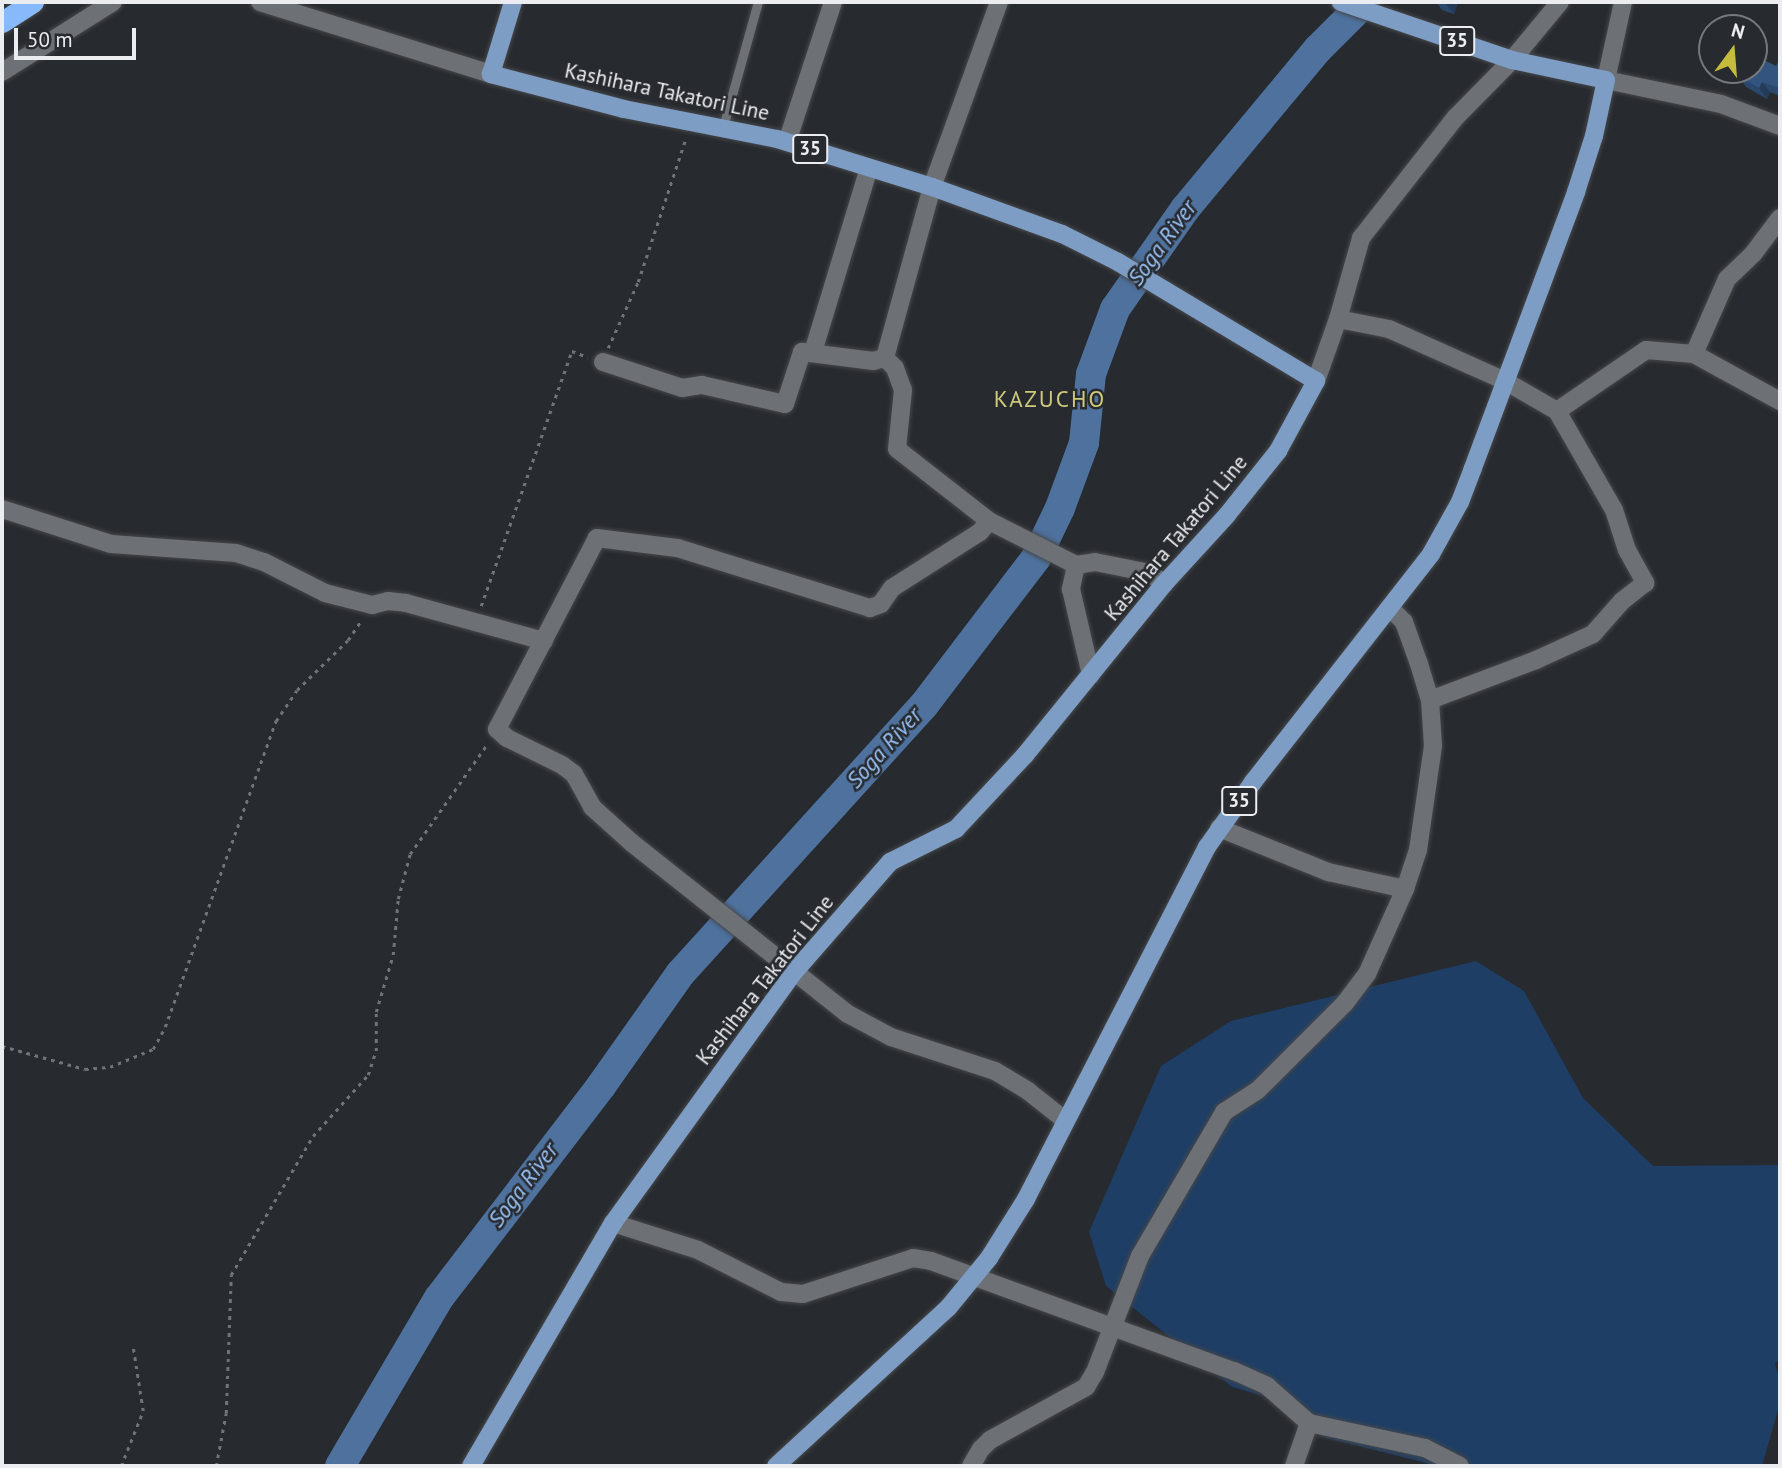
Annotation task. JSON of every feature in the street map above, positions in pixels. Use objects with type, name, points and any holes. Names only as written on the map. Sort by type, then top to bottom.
[{"type":"highway","points":[[2,22],[33,2]]},
{"type":"main road","points":[[491,74],[513,2]]},
{"type":"main road","name":"35","points":[[782,1464],[941,1315],[973,1278],[1026,1199],[1179,899],[1219,828],[1390,608],[1446,529],[1474,468],[1580,181],[1606,80],[1512,60],[1341,2]]},
{"type":"main road","name":"Kashihara Takatori Line","points":[[471,1466],[613,1223],[795,971],[890,862],[956,828],[1025,755],[1164,584],[1227,515],[1278,451],[1317,381],[1118,262],[1062,234],[932,187],[788,142],[624,109],[491,74]]},
{"type":"street","points":[[2,72],[113,2]]},
{"type":"street","points":[[260,2],[491,74]]},
{"type":"street","points":[[788,142],[833,2]]},
{"type":"street","points":[[885,358],[932,187],[999,2]]},
{"type":"street","points":[[1317,381],[1361,238],[1456,117],[1512,60],[1560,2]]},
{"type":"street","points":[[1623,2],[1606,80],[1721,104],[1780,126]]},
{"type":"street","points":[[813,352],[869,168]]},
{"type":"street","points":[[1694,354],[1727,279],[1753,254],[1780,218]]},
{"type":"street","points":[[1338,319],[1389,329],[1505,381],[1557,411],[1614,510],[1627,550],[1644,583],[1622,601],[1593,634],[1536,660],[1430,699]]},
{"type":"street","points":[[1557,411],[1646,350],[1694,354],[1780,401]]},
{"type":"street","points":[[603,362],[682,388],[702,385],[785,404],[802,352],[873,361],[885,358]]},
{"type":"street","points":[[885,358],[895,368],[903,390],[897,449],[989,521],[1072,563],[1094,562],[1150,573],[1164,584]]},
{"type":"street","points":[[2,509],[111,544],[236,553],[264,562],[325,593],[372,605],[388,601],[406,603],[544,640]]},
{"type":"street","points":[[989,521],[980,531],[892,588],[881,604],[870,608],[677,548],[597,538],[497,729],[507,738],[562,765],[574,774],[592,807],[848,1014],[891,1037],[995,1071],[1028,1091],[1066,1121]]},
{"type":"street","points":[[1072,563],[1071,589],[1091,676]]},
{"type":"street","points":[[971,1466],[990,1440],[1086,1387],[1096,1372],[1110,1328],[1140,1256],[1224,1112],[1258,1090],[1345,1003],[1367,974],[1405,889],[1418,850],[1433,746],[1430,699],[1404,622],[1390,608]]},
{"type":"street","points":[[1219,828],[1328,872],[1405,889]]},
{"type":"street","points":[[613,1223],[698,1250],[766,1288],[781,1292],[803,1293],[913,1258],[1234,1371],[1267,1386],[1309,1423],[1425,1448],[1461,1466]]},
{"type":"street","points":[[1294,1466],[1309,1423]]},
{"type":"lane","points":[[723,127],[758,2]]},
{"type":"path","points":[[475,623],[572,351],[603,362],[638,282],[692,121]]},
{"type":"path","points":[[2,1046],[85,1069],[110,1067],[153,1049],[165,1027],[276,721],[297,690],[348,640],[372,605]]},
{"type":"path","points":[[216,1466],[226,1413],[231,1275],[313,1136],[368,1075],[376,1051],[376,1012],[393,955],[398,898],[410,854],[464,781],[497,729]]},
{"type":"path","points":[[121,1466],[143,1411],[133,1347]]},
{"type":"shaded area","points":[[1476,961],[1524,991],[1583,1098],[1653,1166],[1780,1165],[1780,1358],[1775,1364],[1780,1380],[1780,1403],[1762,1466],[1438,1466],[1323,1437],[1284,1402],[1232,1387],[1106,1286],[1089,1232],[1161,1066],[1231,1021]]},
{"type":"building","points":[[1768,62],[1776,66],[1780,63],[1780,88],[1768,84]]},
{"type":"waterway","name":"Soga River","points":[[340,1466],[439,1298],[601,1086],[680,974],[924,705],[1036,558],[1060,508],[1084,443],[1091,374],[1115,309],[1185,209],[1318,49],[1365,2]]},
{"type":"district","name":"KAZUCHO","points":[[1050,399]]}]
